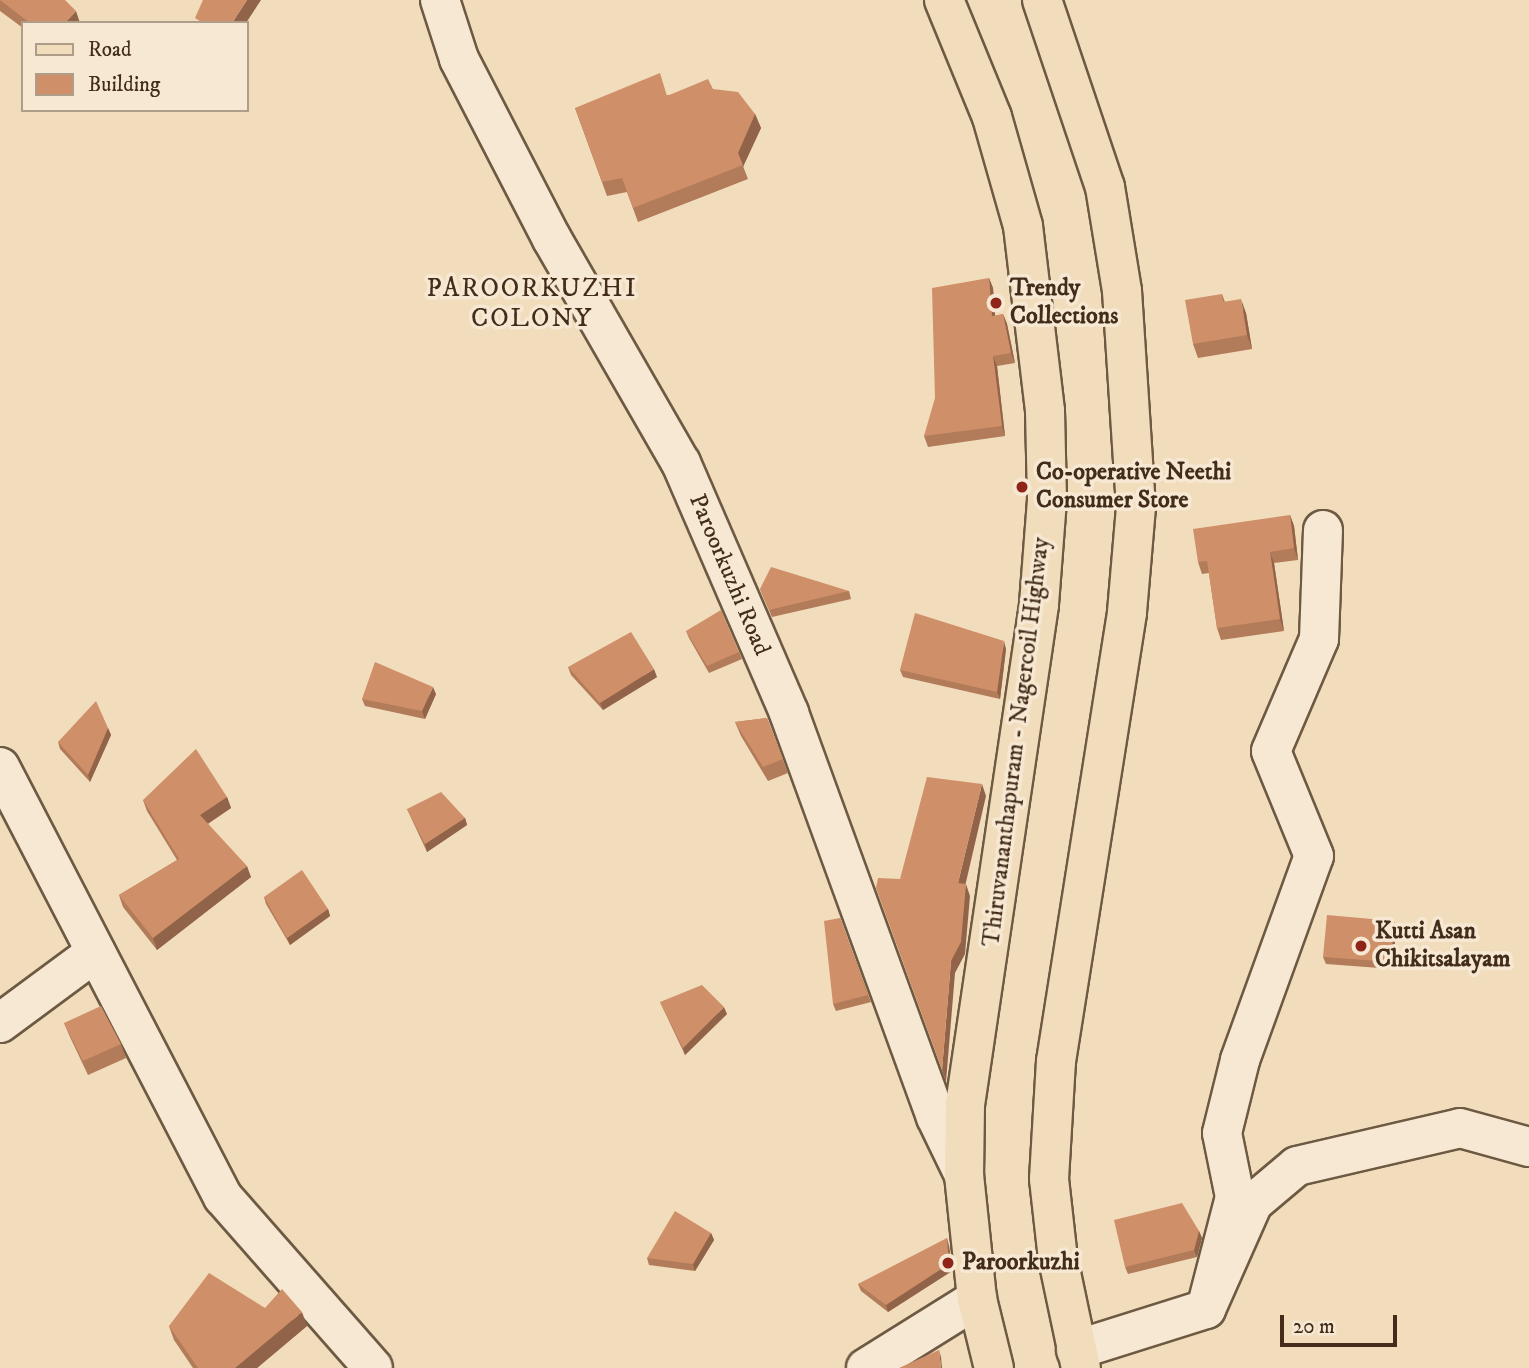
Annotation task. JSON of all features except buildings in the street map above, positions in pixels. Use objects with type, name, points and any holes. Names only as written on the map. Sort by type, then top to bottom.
[{"type":"main road","name":"Thiruvananthapuram - Nagercoil Highway","points":[[944,0],[992,117],[1023,226],[1038,308],[1047,500],[1026,703],[965,1105],[964,1175],[976,1299],[993,1368]]},
{"type":"main road","points":[[1042,0],[1105,187],[1122,291],[1136,507],[1127,613],[1056,1061],[1049,1180],[1079,1359]]},
{"type":"street","name":"Paroorkuzhi Road","points":[[440,0],[459,59],[552,239],[681,464],[789,713],[936,1116],[964,1175]]},
{"type":"street","points":[[1206,1310],[1235,1198],[1222,1133],[1240,1060],[1314,856],[1271,751],[1319,639],[1323,530]]},
{"type":"street","points":[[0,767],[223,1196],[370,1367]]},
{"type":"street","points":[[0,1023],[96,952]]},
{"type":"street","points":[[1079,1359],[1206,1310],[1253,1203],[1297,1166],[1460,1128],[1529,1147]]},
{"type":"street","points":[[866,1368],[976,1299]]},
{"type":"place","name":"Trendy Collections","points":[[996,303]]},
{"type":"place","name":"Co-operative Neethi Consumer Store","points":[[1022,487]]},
{"type":"place","name":"Kutti Asan Chikitsalayam","points":[[1361,946]]},
{"type":"place","name":"Paroorkuzhi","points":[[948,1263]]},
{"type":"district","name":"PAROORKUZHI COLONY","points":[[532,304]]}]
